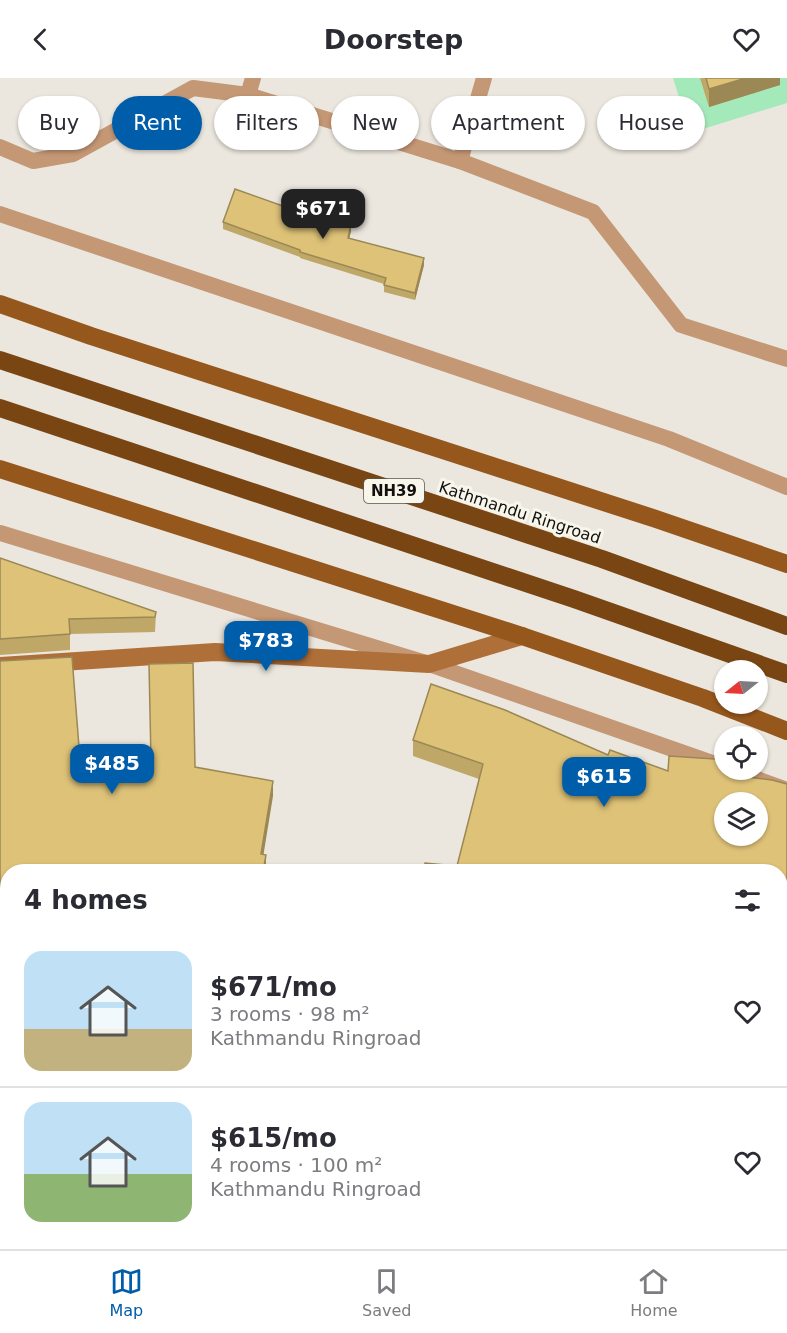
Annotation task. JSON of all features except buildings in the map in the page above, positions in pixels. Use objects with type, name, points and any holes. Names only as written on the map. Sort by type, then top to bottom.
[{"type":"highway","name":"Kathmandu Ringroad","points":[[0,360],[603,559],[787,626]]},
{"type":"highway","points":[[0,408],[574,599],[787,674]]},
{"type":"main road","points":[[0,304],[91,336],[656,519],[787,564]]},
{"type":"main road","points":[[0,469],[522,636],[703,698],[787,731]]},
{"type":"street","points":[[0,666],[215,652],[429,663],[522,636]]},
{"type":"lane","points":[[248,95],[253,78]]},
{"type":"lane","points":[[460,161],[484,78]]},
{"type":"lane","points":[[0,147],[33,161],[73,154],[193,88],[248,95],[460,161],[593,212],[681,325],[787,359]]},
{"type":"lane","points":[[0,214],[669,439],[787,487]]},
{"type":"lane","points":[[0,533],[429,663],[714,763]]},
{"type":"lane","points":[[760,780],[787,790]]},
{"type":"green space","points":[[673,78],[787,78],[787,103],[705,128],[705,96],[679,96]]}]
